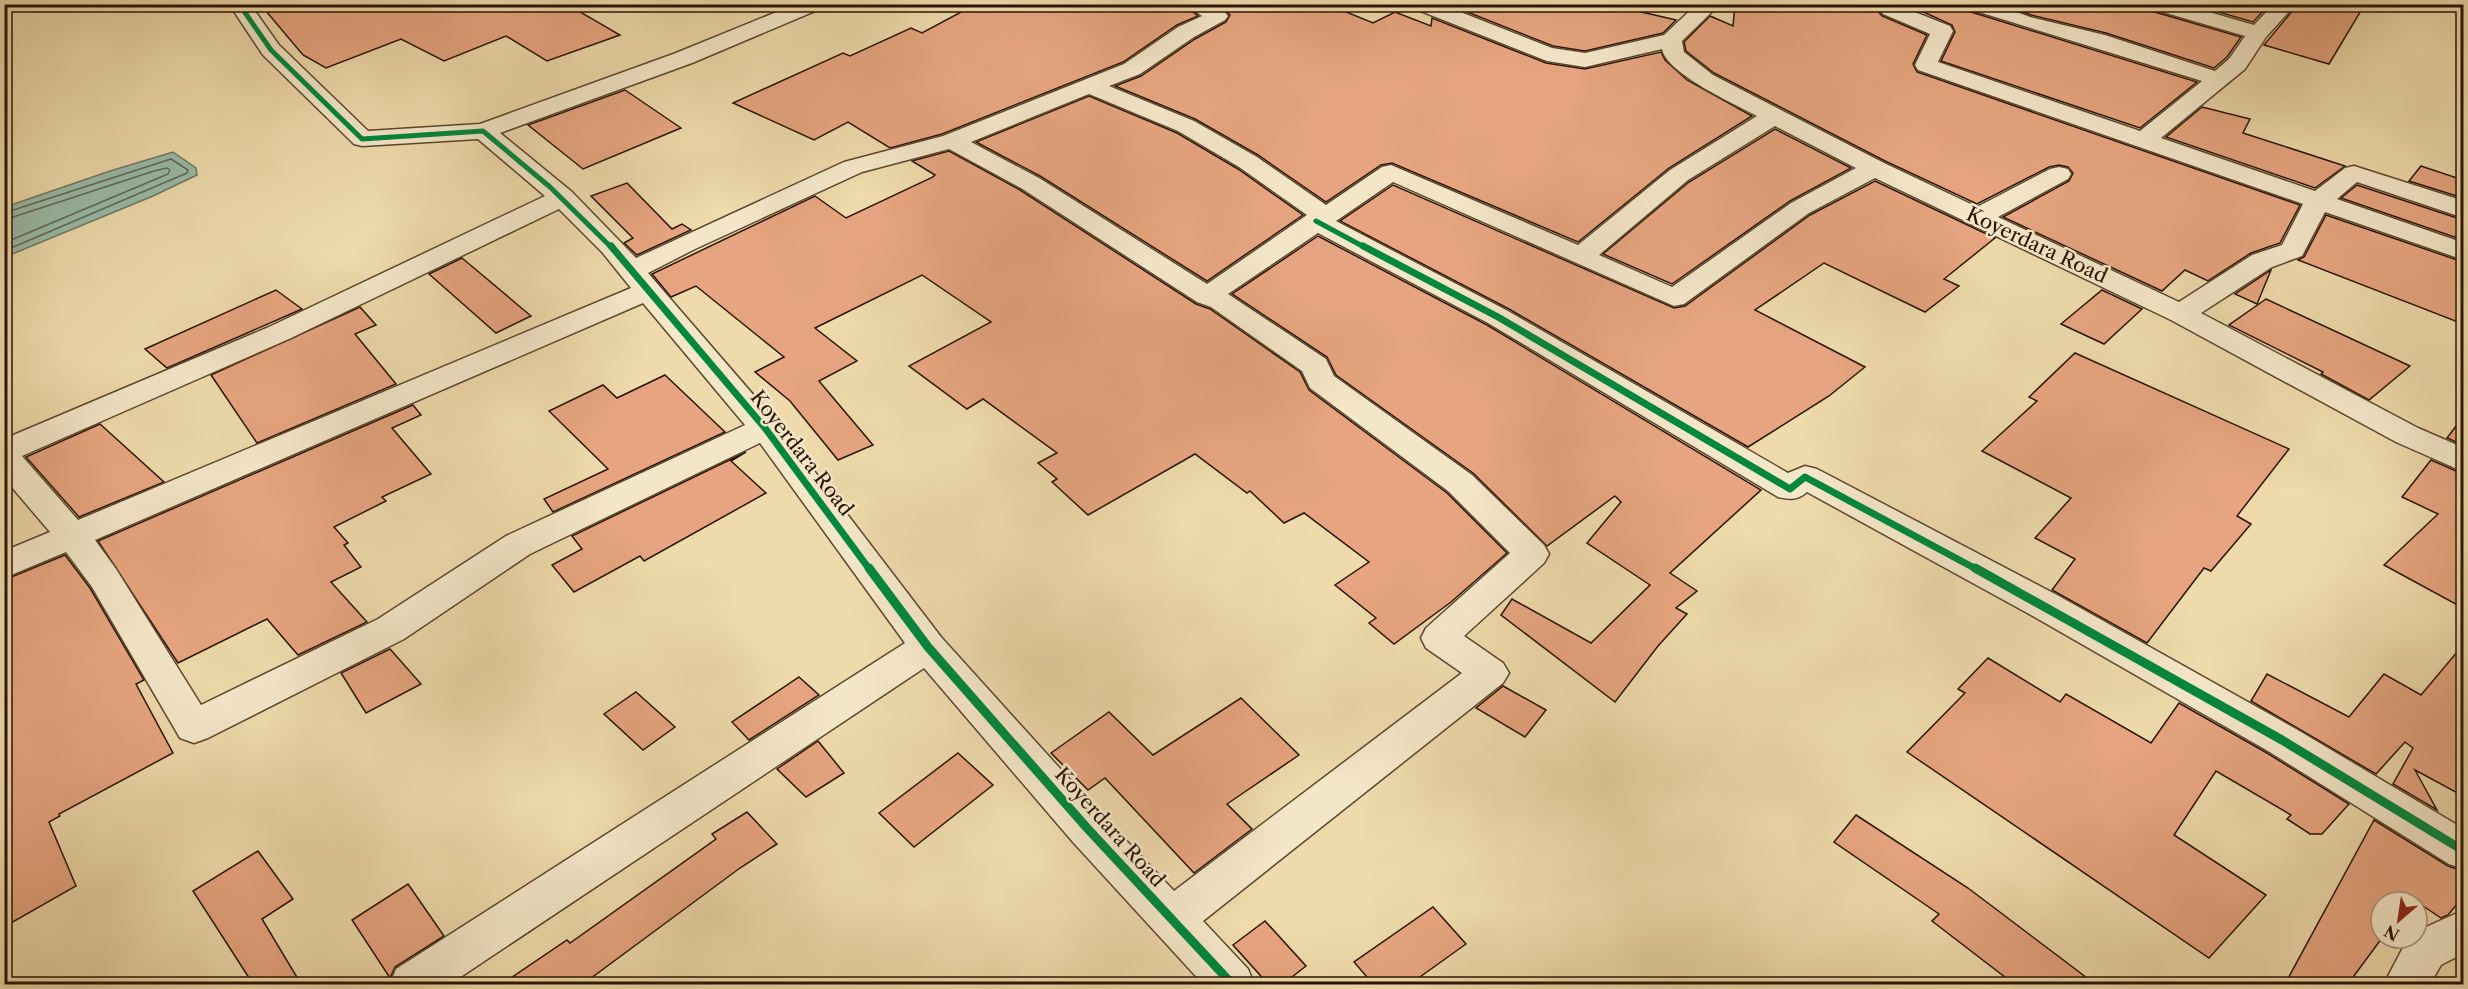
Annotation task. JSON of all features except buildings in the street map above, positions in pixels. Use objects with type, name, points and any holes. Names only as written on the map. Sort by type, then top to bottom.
[{"type":"street","points":[[239,4],[271,50],[362,139],[483,131],[684,57],[815,4]]},
{"type":"street","points":[[4,565],[641,281],[686,243],[853,167],[952,141],[1132,69],[1186,32],[1218,16],[1195,4]]},
{"type":"street","points":[[1420,4],[1547,54],[1585,60],[1671,40],[1710,4]]},
{"type":"street","points":[[1894,4],[1890,10],[1942,31],[1926,65],[2463,252]]},
{"type":"street","points":[[1973,4],[2219,79]]},
{"type":"street","points":[[2037,4],[2237,64]]},
{"type":"street","points":[[2156,4],[2276,14]]},
{"type":"street","points":[[2222,4],[2276,14]]},
{"type":"street","points":[[2144,140],[2237,64],[2276,14]]},
{"type":"street","name":"Koyerdara Road","points":[[1671,40],[1674,54],[1705,80],[1875,168],[2181,314],[2408,435],[2463,461]]},
{"type":"street","points":[[1089,86],[1186,126],[1248,162],[1321,218],[1498,317],[1790,489],[1805,477],[2044,605],[2282,740],[2463,851]]},
{"type":"street","points":[[1582,255],[1678,174],[1774,116]]},
{"type":"street","name":"Koyerdara Road","points":[[483,131],[563,197],[641,281],[765,428],[928,647],[1087,828],[1232,984]]},
{"type":"street","points":[[952,141],[1030,183],[1207,296],[1221,301],[1314,366],[1321,381],[1460,483],[1532,554],[1440,638],[1490,673],[1172,919]]},
{"type":"street","points":[[1207,296],[1391,172],[1582,255],[1674,298],[1800,208],[1875,168]]},
{"type":"street","points":[[2181,314],[2262,261],[2294,250],[2318,201],[2354,173],[2463,210]]},
{"type":"street","points":[[1978,217],[2059,174]]},
{"type":"street","points":[[563,197],[279,333],[4,454],[72,535],[104,578],[194,727],[391,629],[518,545],[765,428]]},
{"type":"street","points":[[412,984],[928,647]]},
{"type":"street","points":[[2406,984],[2425,950],[2463,930]]},
{"type":"water","points":[[173,152],[196,168],[197,175],[153,196],[5,257],[5,207]]},
{"type":"cycle path","points":[[239,4],[271,50],[362,139],[483,131],[550,187],[592,226],[765,428],[928,647],[1087,828],[1232,984]]},
{"type":"cycle path","points":[[1316,221],[1498,317],[1790,489],[1805,477],[2044,605],[2282,740],[2464,851]]}]
